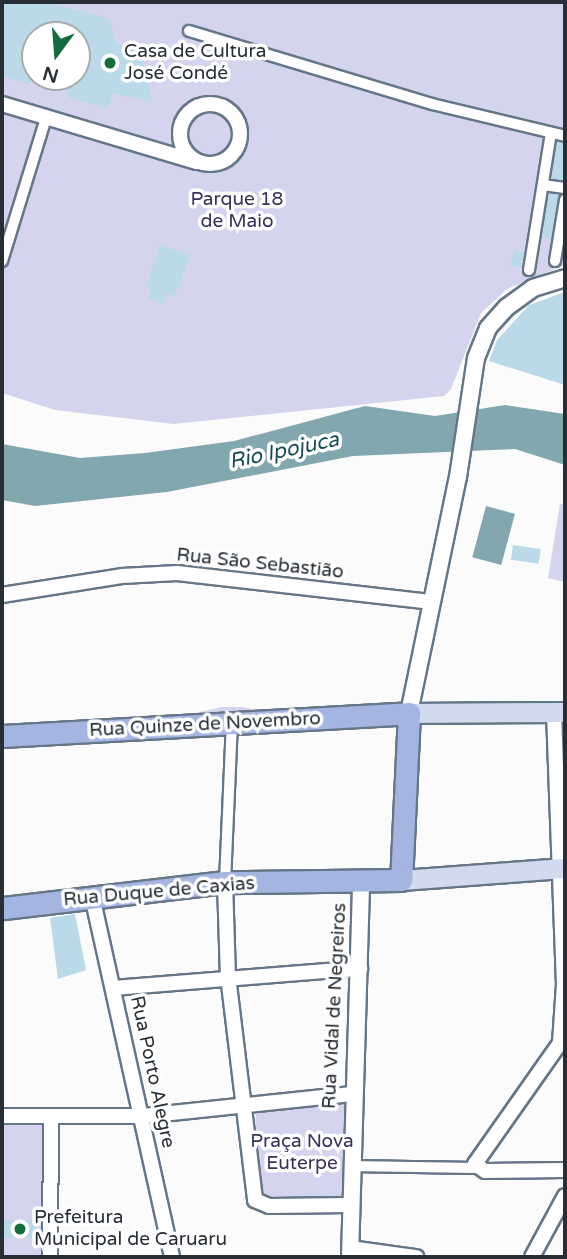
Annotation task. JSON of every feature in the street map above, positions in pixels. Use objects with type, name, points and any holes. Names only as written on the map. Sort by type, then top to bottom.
[{"type":"main road","points":[[559,712],[409,713],[401,880],[563,868]]},
{"type":"main road","name":"Rua Quinze de Novembro","points":[[2,736],[409,713]]},
{"type":"main road","name":"Rua Duque de Caxias","points":[[2,908],[225,882],[401,880]]},
{"type":"street","points":[[189,31],[432,104],[565,136]]},
{"type":"street","points":[[2,104],[197,162],[217,164],[239,144],[238,124],[225,108],[206,104],[183,120],[183,148],[197,162]]},
{"type":"street","points":[[2,261],[46,118]]},
{"type":"street","points":[[529,270],[551,133]]},
{"type":"street","points":[[543,185],[565,188]]},
{"type":"street","points":[[555,261],[565,200]]},
{"type":"street","points":[[409,713],[459,474],[476,358],[494,321],[533,288],[565,278]]},
{"type":"street","name":"Rua São Sebastião","points":[[2,595],[122,576],[177,573],[432,602]]},
{"type":"street","points":[[476,1168],[563,1045],[565,984],[559,712]]},
{"type":"street","points":[[232,723],[225,882],[228,976],[258,1204],[349,1205]]},
{"type":"street","name":"Rua Vidal de Negreiros","points":[[350,1252],[352,1094],[360,968],[361,882]]},
{"type":"street","name":"Rua Porto Alegre","points":[[92,896],[143,1116],[172,1257]]},
{"type":"street","points":[[114,988],[228,976],[360,968]]},
{"type":"street","points":[[2,1116],[143,1116],[352,1094]]},
{"type":"street","points":[[50,1257],[51,1118]]},
{"type":"street","points":[[350,1166],[565,1170]]},
{"type":"street","points":[[532,1257],[565,1196]]},
{"type":"street","points":[[350,1252],[412,1257]]},
{"type":"green space","name":"Parque 18 de Maio","points":[[2,2],[565,2],[565,265],[507,289],[481,313],[451,389],[444,396],[174,424],[55,410],[2,393]]},
{"type":"green space","points":[[560,504],[565,505],[565,582],[548,578]]},
{"type":"green space","points":[[222,707],[242,707],[280,714],[165,720]]},
{"type":"green space","name":"Praça Nova Euterpe","points":[[256,1096],[347,1098],[345,1199],[254,1197]]},
{"type":"green space","points":[[2,1123],[43,1123],[43,1257],[2,1257]]},
{"type":"water","name":"Rio Ipojuca","points":[[505,405],[565,414],[565,465],[515,449],[353,456],[167,492],[35,506],[2,500],[2,444],[80,458],[145,453],[234,441],[365,406],[435,416]]},
{"type":"water","points":[[486,506],[515,514],[501,565],[472,557]]},
{"type":"building","name":"Casa de Cultura José Condé","points":[[2,2],[48,2],[109,19],[116,43],[140,50],[152,102],[113,93],[108,109],[69,98],[67,91],[91,91],[91,21],[21,21],[21,82],[2,76]]},
{"type":"building","points":[[557,142],[565,143],[565,181],[551,179]]},
{"type":"building","points":[[549,193],[560,195],[551,239],[542,237]]},
{"type":"building","points":[[160,245],[190,255],[175,296],[167,293],[163,304],[147,298],[151,288],[146,287]]},
{"type":"building","points":[[514,251],[524,253],[521,268],[511,266]]},
{"type":"building","points":[[565,292],[565,385],[489,361],[497,340],[529,305]]},
{"type":"building","points":[[513,545],[541,549],[539,564],[511,560]]},
{"type":"building","points":[[75,914],[86,970],[58,979],[50,918]]},
{"type":"building","name":"Prefeitura Municipal de Caruaru","points":[[2,1220],[38,1220],[38,1238],[2,1238]]},
{"type":"place","name":"Casa de Cultura José Condé","points":[[110,63]]},
{"type":"place","name":"Prefeitura Municipal de Caruaru","points":[[20,1229]]}]
